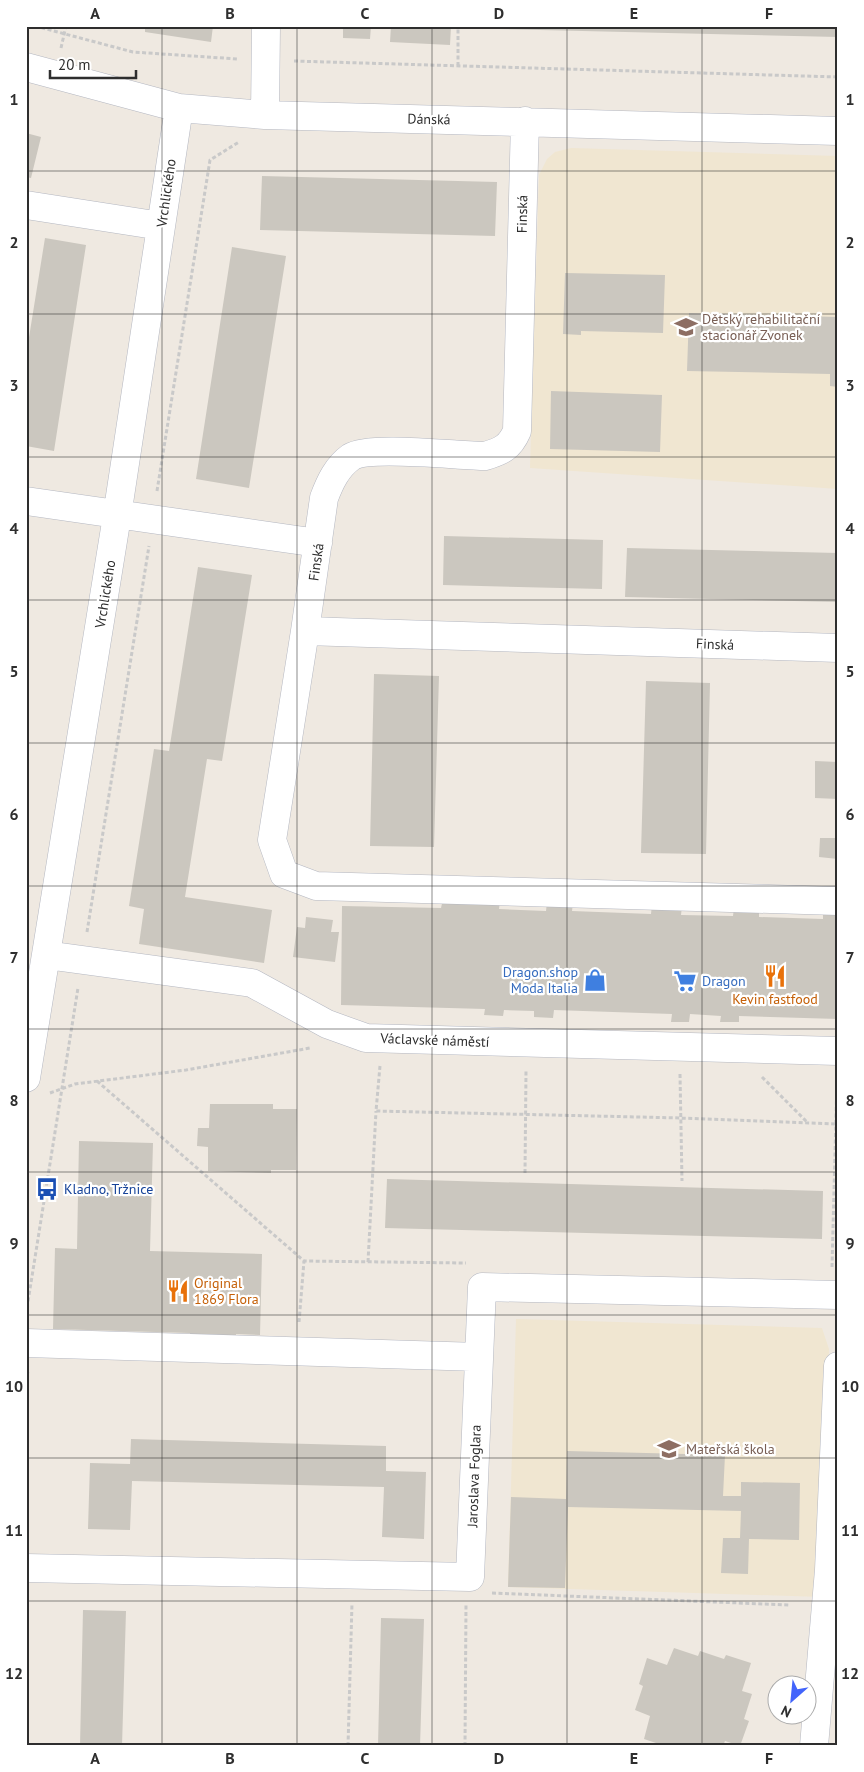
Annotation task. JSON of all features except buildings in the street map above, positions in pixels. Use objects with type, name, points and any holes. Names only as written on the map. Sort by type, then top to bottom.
[{"type":"street","points":[[265,115],[266,26]]},
{"type":"street","name":"Dánská","points":[[26,67],[179,108],[265,115],[838,130]]},
{"type":"street","name":"Vrchlického","points":[[35,1087],[30,1052],[117,516],[179,108]]},
{"type":"street","name":"Finská","points":[[525,121],[517,431],[511,444],[501,451],[485,456],[371,451],[352,456],[331,480],[324,498],[305,631],[838,648]]},
{"type":"street","points":[[26,204],[161,226]]},
{"type":"street","points":[[26,501],[117,516],[318,543]]},
{"type":"street","points":[[305,631],[272,840],[284,874],[316,886],[838,901]]},
{"type":"street","name":"Václavské náměstí","points":[[46,954],[252,983],[327,1024],[366,1038],[838,1051]]},
{"type":"street","name":"Jaroslava Foglara","points":[[26,1568],[470,1577],[482,1287],[838,1295]]},
{"type":"street","points":[[26,1343],[479,1357]]},
{"type":"street","points":[[814,1746],[829,1570],[838,1366]]},
{"type":"path","points":[[35,26],[133,52],[266,60],[838,76]]},
{"type":"path","points":[[61,52],[66,26]]},
{"type":"path","points":[[458,26],[458,66]]},
{"type":"path","points":[[26,1314],[210,160],[243,140]]},
{"type":"path","points":[[35,1087],[62,1089],[75,1084],[186,1070],[318,1047]]},
{"type":"path","points":[[368,1262],[380,1064]]},
{"type":"path","points":[[680,1065],[682,1181]]},
{"type":"path","points":[[525,1172],[526,1069]]},
{"type":"path","points":[[832,1269],[837,1070]]},
{"type":"path","points":[[759,1075],[808,1123]]},
{"type":"path","points":[[97,1081],[304,1261],[476,1263]]},
{"type":"path","points":[[376,1111],[526,1116],[682,1118],[836,1124]]},
{"type":"path","points":[[835,1152],[838,1156]]},
{"type":"path","points":[[297,1351],[304,1261]]},
{"type":"path","points":[[486,1593],[789,1605]]},
{"type":"path","points":[[348,1746],[352,1598]]},
{"type":"path","points":[[465,1746],[466,1602]]},
{"type":"shaded area","name":"Dětský rehabilitační stacionář Zvonek","points":[[571,148],[838,156],[838,489],[530,468],[539,175],[547,159],[555,152]]},
{"type":"shaded area","name":"Mateřská škola","points":[[516,1319],[822,1328],[829,1349],[822,1597],[508,1587]]},
{"type":"place","name":"Dětský rehabilitační stacionář Zvonek","points":[[686,327]]},
{"type":"place","name":"Kevin fastfood","points":[[775,976]]},
{"type":"place","name":"Dragon.shop Moda Italia","points":[[595,980]]},
{"type":"place","name":"Dragon","points":[[685,981]]},
{"type":"place","name":"Kladno, Tržnice","points":[[47,1189]]},
{"type":"place","name":"Original 1869 Flora","points":[[178,1291]]},
{"type":"place","name":"Mateřská škola","points":[[669,1449]]}]
